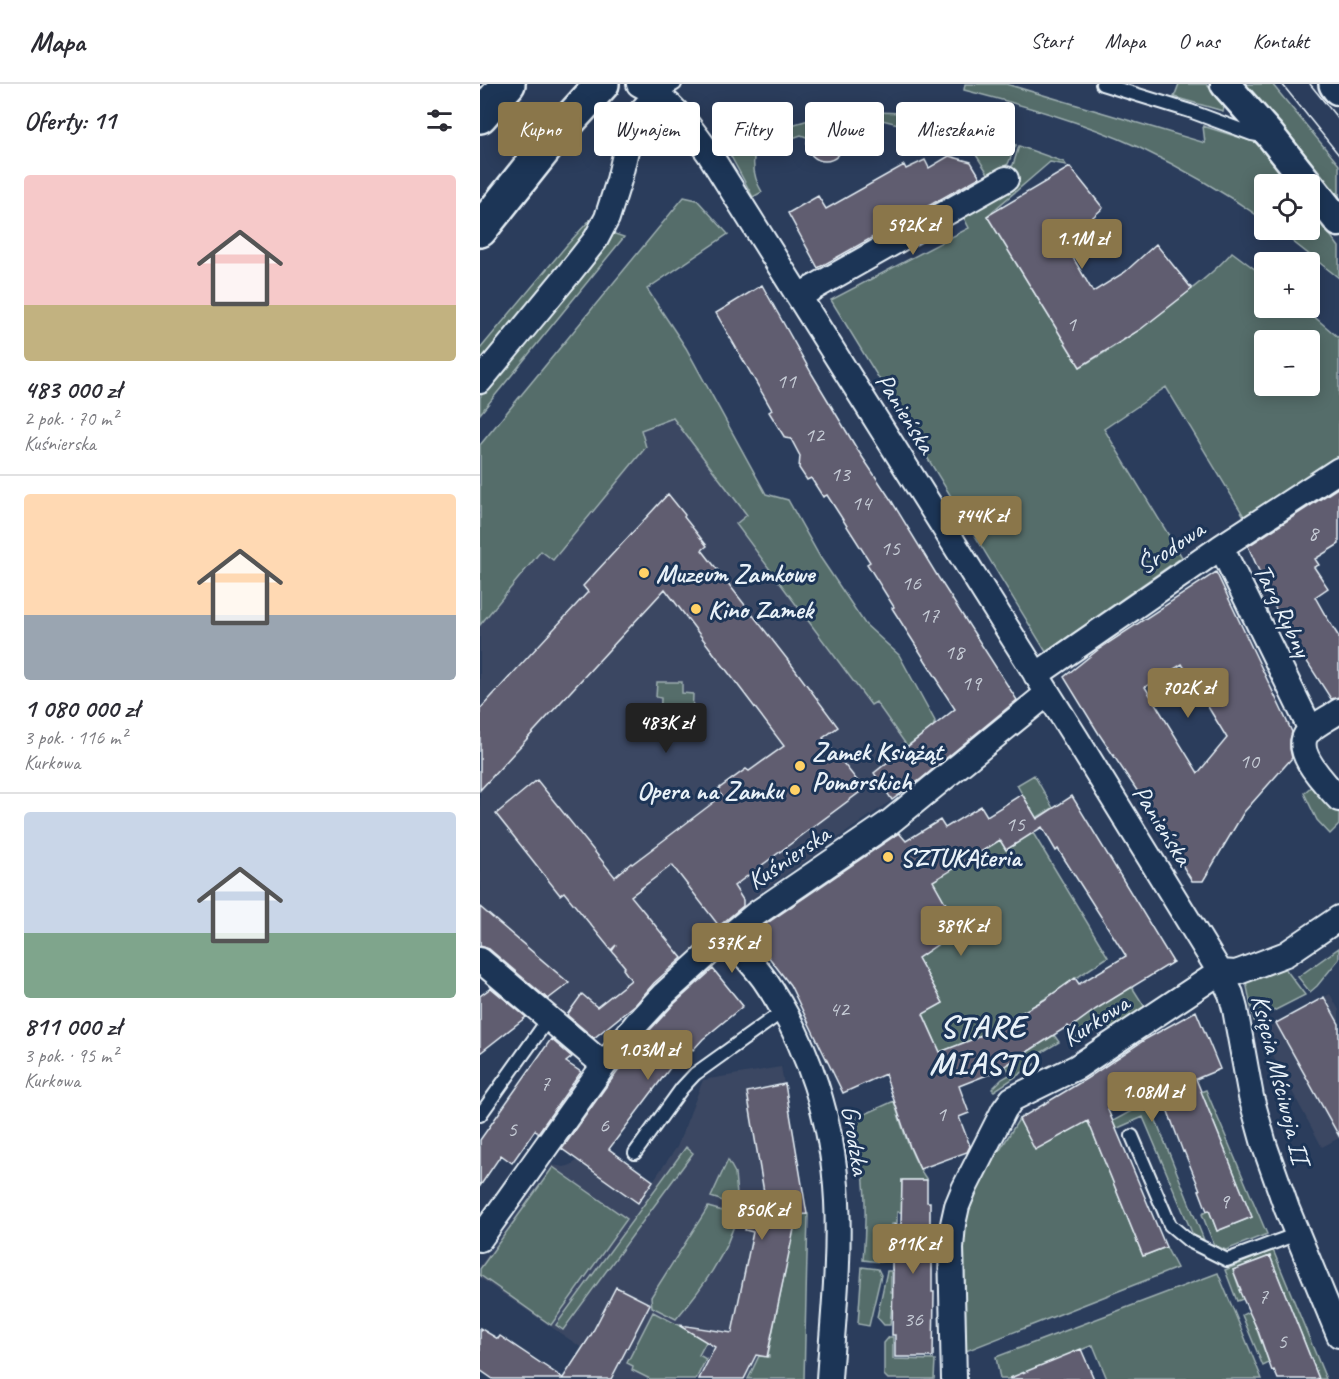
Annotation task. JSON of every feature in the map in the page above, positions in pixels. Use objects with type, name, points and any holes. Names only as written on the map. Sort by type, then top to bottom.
[{"type":"main road","points":[[480,116],[508,84]]},
{"type":"main road","points":[[480,230],[553,138],[602,84]]},
{"type":"main road","points":[[1336,84],[1339,88]]},
{"type":"street","points":[[1225,84],[1273,138],[1339,222]]},
{"type":"street","points":[[480,381],[596,238],[608,218],[632,125],[657,87]]},
{"type":"street","name":"Panieńska","points":[[657,87],[710,155],[1220,972]]},
{"type":"street","points":[[799,296],[1006,179]]},
{"type":"street","name":"Środowa","points":[[1042,684],[1221,547],[1339,470]]},
{"type":"street","name":"Targ Rybny","points":[[1221,547],[1240,603],[1311,729]]},
{"type":"street","name":"Kuśnierska","points":[[480,1239],[621,1041],[650,1009],[757,912],[890,822],[1042,684]]},
{"type":"street","points":[[1339,711],[1311,729],[1303,744],[1305,754],[1314,771],[1339,799]]},
{"type":"street","points":[[1220,972],[1236,973],[1286,954],[1339,918]]},
{"type":"street","name":"Grodzka","points":[[728,937],[763,977],[783,1011],[813,1076],[828,1129],[835,1181],[837,1225],[836,1280],[829,1379]]},
{"type":"street","points":[[480,960],[604,1065]]},
{"type":"street","name":"Księcia Mściwoja II","points":[[1220,972],[1231,994],[1235,1009],[1258,1125],[1281,1194],[1339,1335]]},
{"type":"street","name":"Kurkowa","points":[[954,1379],[951,1248],[953,1224],[957,1206],[1004,1110],[1012,1099],[1077,1067],[1220,972]]},
{"type":"lane","points":[[1102,84],[1190,111],[1252,134],[1273,138]]},
{"type":"lane","points":[[635,1153],[682,1088],[695,1074],[783,1011]]},
{"type":"lane","points":[[480,1115],[549,1018]]},
{"type":"lane","points":[[1132,1136],[1170,1225],[1189,1241],[1227,1260],[1297,1234]]},
{"type":"shaded area","points":[[674,418],[747,515],[736,524],[871,705],[875,702],[907,746],[933,727],[954,754],[753,898],[754,901],[720,925],[722,930],[687,963],[589,1042],[480,948],[480,625],[541,551],[553,559],[646,447],[641,430]]},
{"type":"shaded area","points":[[1330,994],[1339,1010],[1339,1138],[1322,1147],[1260,1032]]},
{"type":"shaded area","points":[[781,1067],[808,1212],[804,1379],[562,1379],[582,1348],[480,1278],[480,1266],[552,1165],[564,1167],[578,1160],[638,1202],[677,1147],[703,1080]]},
{"type":"green space","points":[[965,84],[1006,84],[1205,143],[1203,126],[1257,143],[1283,174],[1254,174],[1254,213],[1171,163],[1138,147],[1096,130],[1015,104],[1015,102],[964,90]]},
{"type":"green space","points":[[1179,84],[1206,84],[1225,104],[1223,111],[1174,97]]},
{"type":"green space","points":[[1243,84],[1272,84],[1339,165],[1339,200],[1320,174],[1317,174]]},
{"type":"green space","points":[[884,112],[896,113],[896,123],[884,120]]},
{"type":"green space","points":[[805,121],[805,136],[801,135],[793,138],[793,124]]},
{"type":"green space","points":[[1019,146],[1064,162],[1066,165],[1050,162],[987,216],[1080,367],[1120,343],[1159,315],[1209,275],[1232,252],[1254,268],[1254,318],[1316,318],[1339,338],[1339,457],[1245,518],[1166,387],[1104,429],[1182,557],[1046,652],[831,300],[969,228],[961,212],[1013,165]]},
{"type":"green space","points":[[731,156],[754,156],[754,172],[762,192],[753,197]]},
{"type":"green space","points":[[977,156],[1011,156],[1008,164],[989,175]]},
{"type":"green space","points":[[684,197],[697,200],[728,234],[647,289],[686,348],[766,494],[788,500],[820,557],[865,624],[899,655],[935,721],[933,727],[907,746],[876,702],[871,705],[736,524],[747,515],[673,418],[641,430],[646,447],[553,560],[541,551],[480,625],[480,445]]},
{"type":"green space","points":[[599,210],[582,241],[480,365],[480,349]]},
{"type":"green space","points":[[1320,221],[1339,247],[1339,278],[1320,263],[1320,252],[1306,252],[1291,240],[1320,240]]},
{"type":"green space","points":[[609,232],[624,237],[480,414],[480,397],[581,275]]},
{"type":"green space","points":[[657,682],[682,682],[682,693],[693,694],[689,730],[660,729],[661,698],[656,697]]},
{"type":"green space","points":[[1034,775],[1053,808],[1036,818],[1017,785]]},
{"type":"green space","points":[[1315,783],[1339,810],[1339,825],[1330,834],[1317,820],[1304,793]]},
{"type":"green space","points":[[1033,833],[1108,957],[1006,1022],[963,1044],[940,1052],[923,1014],[943,1003],[918,958],[960,929],[931,878],[928,848],[944,875],[1000,840],[1006,850]]},
{"type":"green space","points":[[1339,948],[1339,959],[1310,992],[1298,977]]},
{"type":"green space","points":[[1281,963],[1305,995],[1254,1021],[1246,982]]},
{"type":"green space","points":[[1132,987],[1146,1009],[1112,1031],[1106,1023],[1079,1041],[1070,1028]]},
{"type":"green space","points":[[1054,1035],[1059,1042],[1032,1058],[1035,1064],[994,1091],[992,1089],[1011,1074],[1006,1066]]},
{"type":"green space","points":[[1206,1090],[1267,1234],[1226,1250],[1214,1245],[1202,1214],[1209,1210],[1217,1231],[1252,1217],[1203,1096],[1167,1110],[1165,1105]]},
{"type":"green space","points":[[894,1101],[911,1152],[927,1180],[902,1180],[902,1212],[897,1212],[897,1223],[892,1224],[889,1259],[881,1262],[863,1260],[865,1189],[861,1154],[852,1120]]},
{"type":"green space","points":[[1144,1104],[1151,1108],[1204,1240],[1193,1235],[1143,1117],[1095,1138],[1143,1256],[1166,1247],[1177,1268],[966,1351],[964,1233],[967,1215],[996,1151],[1000,1150],[1019,1119],[1035,1149],[1087,1121],[1093,1132]]},
{"type":"green space","points":[[686,1147],[693,1153],[563,1330],[556,1325]]},
{"type":"green space","points":[[728,1160],[735,1173],[738,1206],[711,1197]]},
{"type":"green space","points":[[553,1167],[627,1219],[551,1325],[480,1275],[480,1269]]},
{"type":"green space","points":[[708,1207],[737,1215],[733,1230],[713,1270],[676,1319],[652,1307],[651,1297]]},
{"type":"green space","points":[[808,1214],[804,1379],[748,1379],[759,1356],[769,1357],[796,1215]]},
{"type":"green space","points":[[1273,1250],[1326,1379],[1311,1379],[1318,1376],[1270,1256],[1233,1270],[1243,1299],[1237,1301],[1225,1270]]},
{"type":"green space","points":[[862,1267],[878,1269],[881,1275],[869,1326],[858,1324]]},
{"type":"green space","points":[[887,1271],[891,1271],[891,1292],[893,1292],[890,1325],[884,1325],[877,1317]]},
{"type":"green space","points":[[1218,1273],[1262,1379],[1107,1379],[1093,1345],[1024,1373],[1026,1379],[1000,1379],[996,1357]]},
{"type":"green space","points":[[1250,1311],[1269,1363],[1263,1366],[1242,1315]]},
{"type":"green space","points":[[653,1312],[707,1340],[699,1355],[706,1359],[696,1379],[650,1379],[632,1370],[633,1366],[627,1363]]},
{"type":"green space","points":[[889,1337],[893,1337],[893,1359],[935,1360],[934,1379],[888,1379],[884,1375],[884,1343]]},
{"type":"building","points":[[814,156],[836,156],[825,161]]},
{"type":"building","points":[[949,156],[971,162],[980,177],[818,268],[788,213],[818,196],[826,209],[904,165],[906,169],[925,160],[929,168]]},
{"type":"building","points":[[1070,167],[1103,208],[1084,225],[1061,237],[1093,292],[1125,272],[1156,244],[1192,289],[1141,329],[1080,367],[987,216]]},
{"type":"building","points":[[762,285],[857,449],[1017,700],[892,800],[874,773],[955,709],[892,608],[894,607],[867,564],[870,562],[827,495],[823,497],[811,478],[807,480],[799,468],[800,456],[791,439],[785,438],[769,412],[772,410],[716,313]]},
{"type":"building","points":[[1339,487],[1339,544],[1315,559],[1319,565],[1314,567],[1328,588],[1315,597],[1339,637],[1339,697],[1331,699],[1281,621],[1248,546]]},
{"type":"building","name":"Zamek Książąt Pomorskich","points":[[668,494],[707,546],[702,550],[838,727],[823,738],[864,789],[734,886],[743,900],[743,906],[719,926],[672,865],[631,896],[682,958],[654,983],[636,1004],[594,1038],[567,1015],[582,994],[597,1007],[631,980],[623,969],[625,967],[612,951],[616,945],[611,950],[564,892],[560,895],[496,814],[537,780],[615,877],[722,796],[717,790],[784,746],[665,589],[480,790],[480,709],[588,592],[583,586]]},
{"type":"building","points":[[1216,572],[1292,732],[1290,749],[1292,758],[1244,812],[1203,881],[1192,881],[1064,677],[1099,649]],"holes":[[[1182,664],[1227,738],[1198,773],[1145,687]]]},
{"type":"building","points":[[1022,794],[1037,819],[1072,796],[1173,962],[1096,1009],[1070,1028],[1068,1026],[997,1071],[959,1086],[969,1113],[959,1117],[970,1146],[967,1152],[920,1169],[885,1074],[843,1093],[790,985],[752,935],[899,833],[906,841],[940,820],[945,828],[981,806],[987,816]],"holes":[[[1042,827],[1056,851],[1058,849],[1126,956],[1079,984],[1075,978],[1044,1000],[976,1038],[940,1052],[923,1014],[943,1003],[918,958],[960,929],[933,881],[1000,840],[1006,850]]]},
{"type":"building","points":[[480,907],[569,983],[548,999],[489,949],[480,946]]},
{"type":"building","points":[[713,969],[743,1006],[693,1050],[691,1048],[675,1065],[673,1064],[609,1149],[653,1181],[638,1203],[562,1149],[650,1030],[674,1004]]},
{"type":"building","points":[[491,988],[526,1017],[480,1053],[480,996]]},
{"type":"building","points":[[1324,997],[1339,1024],[1339,1136],[1276,1023]]},
{"type":"building","points":[[1196,1011],[1220,1069],[1196,1079],[1252,1217],[1217,1231],[1166,1106],[1155,1085],[1108,1110],[1166,1247],[1143,1256],[1088,1121],[1035,1150],[1019,1119],[1086,1079],[1146,1039]]},
{"type":"building","points":[[551,1039],[572,1057],[566,1062],[581,1072],[538,1133],[535,1130],[512,1163],[501,1155],[480,1186],[480,1140]]},
{"type":"building","points":[[785,1084],[807,1214],[797,1215],[767,1357],[756,1355],[744,1379],[699,1379],[715,1347],[680,1325],[732,1333],[753,1232],[745,1230],[749,1207],[766,1204],[747,1092]]},
{"type":"building","points":[[902,1180],[927,1180],[927,1202],[930,1202],[930,1225],[932,1226],[933,1357],[895,1357],[895,1335],[892,1335],[892,1248],[894,1225],[901,1225]]},
{"type":"building","points":[[1270,1256],[1319,1379],[1278,1379],[1274,1370],[1272,1371],[1258,1331],[1239,1290],[1241,1290],[1233,1270]]},
{"type":"building","points":[[616,1287],[650,1304],[611,1379],[493,1379],[480,1370],[480,1328],[498,1339],[500,1336],[563,1378],[591,1335]]},
{"type":"building","points":[[1081,1349],[1094,1379],[1010,1379],[1010,1378]]},
{"type":"tram line","points":[[1282,84],[1339,155]]},
{"type":"tram line","points":[[1310,84],[1339,120]]},
{"type":"place","name":"Muzeum Zamkowe","points":[[644,573]]},
{"type":"place","name":"Kino Zamek","points":[[696,609]]},
{"type":"place","name":"Zamek Książąt Pomorskich","points":[[800,766]]},
{"type":"place","name":"Opera na Zamku","points":[[795,790]]},
{"type":"place","name":"SZTUKAteria","points":[[888,857]]},
{"type":"district","name":"STARE MIASTO","points":[[983,1044]]}]
